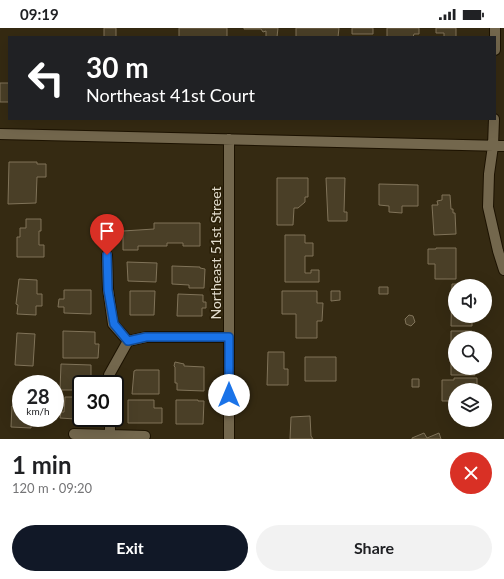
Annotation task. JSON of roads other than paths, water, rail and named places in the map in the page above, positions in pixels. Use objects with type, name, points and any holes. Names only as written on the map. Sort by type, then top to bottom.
[{"type":"street","points":[[494,120],[494,146],[489,174],[488,207],[504,270]]},
{"type":"street","points":[[0,134],[504,146]]},
{"type":"street","name":"Northeast 51st Street","points":[[229,139],[229,439]]},
{"type":"street","points":[[107,255],[108,290],[114,324],[128,341]]},
{"type":"street","points":[[109,375],[128,341],[146,337],[229,337]]},
{"type":"street","points":[[110,427],[110,434]]},
{"type":"street","points":[[74,434],[145,436]]}]
